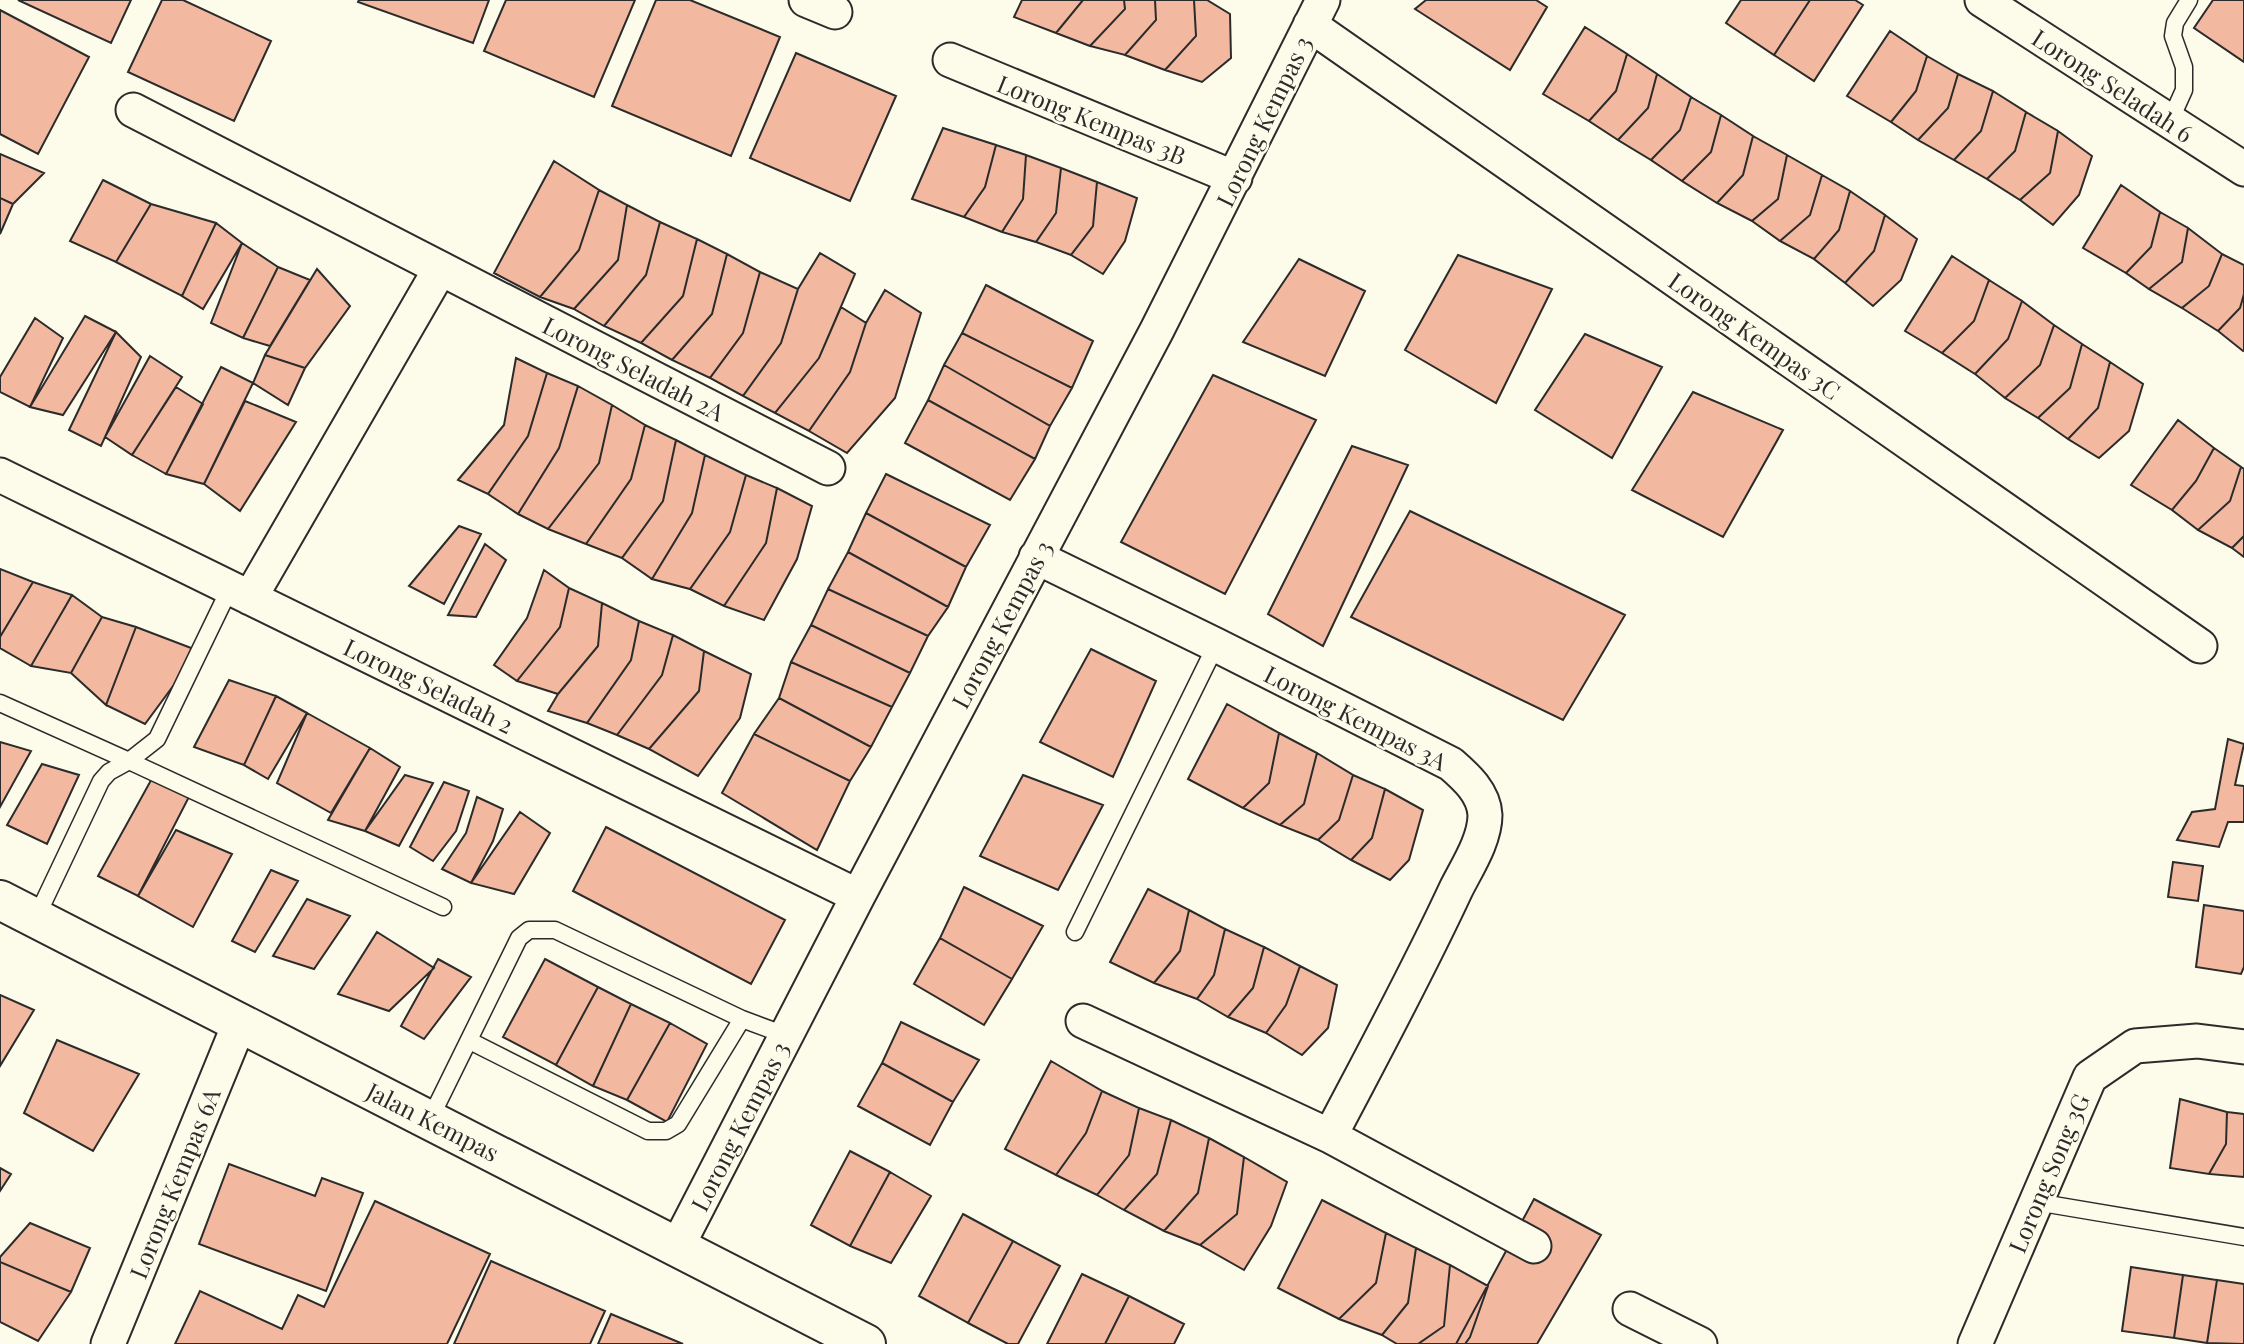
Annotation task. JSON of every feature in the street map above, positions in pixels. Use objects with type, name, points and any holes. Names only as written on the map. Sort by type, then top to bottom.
[{"type":"street","name":"Lorong Seladah 6","points":[[1982,0],[2244,169]]},
{"type":"street","name":"Lorong Kempas 3","points":[[677,1247],[858,895],[1235,178],[1317,12]]},
{"type":"street","name":"Lorong Kempas 3C","points":[[1317,12],[2200,646]]},
{"type":"street","name":"Lorong Kempas 3B","points":[[950,60],[1235,178]]},
{"type":"street","name":"Lorong Seladah 2A","points":[[133,110],[828,468]]},
{"type":"street","points":[[240,593],[440,269]]},
{"type":"street","name":"Lorong Seladah 2","points":[[0,475],[858,895]]},
{"type":"street","name":"Lorong Kempas 3A","points":[[1036,557],[1451,764],[1468,778],[1479,795],[1485,814],[1483,833],[1444,916],[1330,1136]]},
{"type":"street","name":"Jalan Kempas","points":[[0,900],[866,1344]]},
{"type":"street","points":[[1083,1021],[1330,1136],[1534,1247]]},
{"type":"street","name":"Lorong Kempas 6A","points":[[108,1344],[240,1023]]},
{"type":"street","name":"Lorong Song 3G","points":[[1975,1344],[2090,1077],[2134,1046],[2197,1041],[2244,1047]]},
{"type":"street","points":[[1630,1310],[1700,1344]]},
{"type":"lane","points":[[2170,121],[2184,90],[2184,67],[2173,36],[2175,23],[2189,0]]},
{"type":"lane","points":[[36,918],[100,781],[157,739],[240,593]]},
{"type":"lane","points":[[1075,932],[1216,645]]},
{"type":"lane","points":[[0,703],[443,907]]},
{"type":"lane","points":[[430,1119],[519,938],[528,930],[555,930],[743,1019],[785,1035]]},
{"type":"lane","points":[[470,1041],[648,1131],[666,1131],[677,1124],[743,1019]]},
{"type":"lane","points":[[2036,1202],[2244,1237]]},
{"type":"building","points":[[18,0],[131,0],[111,43]]},
{"type":"building","points":[[162,0],[183,0],[271,41],[234,121],[128,72]]},
{"type":"building","points":[[489,0],[473,43],[358,2]]},
{"type":"building","points":[[506,0],[635,0],[594,97],[484,51]]},
{"type":"building","points":[[656,0],[690,0],[780,37],[731,156],[612,106]]},
{"type":"building","points":[[1022,0],[1083,0],[1056,33],[1014,17]]},
{"type":"building","points":[[1083,0],[1124,0],[1125,9],[1090,46],[1056,33]]},
{"type":"building","points":[[1124,0],[1155,0],[1156,20],[1125,55],[1090,46],[1125,9]]},
{"type":"building","points":[[1155,0],[1194,0],[1196,36],[1165,70],[1125,55],[1156,20]]},
{"type":"building","points":[[1194,0],[1207,0],[1230,14],[1231,58],[1202,82],[1165,70],[1196,36]]},
{"type":"building","points":[[1426,0],[1536,0],[1547,7],[1510,70],[1415,9]]},
{"type":"building","points":[[1741,0],[1810,0],[1774,55],[1726,23]]},
{"type":"building","points":[[1810,0],[1855,0],[1863,5],[1814,81],[1774,55]]},
{"type":"building","points":[[2213,0],[2244,0],[2244,62],[2194,28]]},
{"type":"building","points":[[0,10],[89,57],[38,154],[0,134]]},
{"type":"building","points":[[1585,27],[1627,54],[1616,91],[1589,121],[1543,94]]},
{"type":"building","points":[[1890,31],[1927,56],[1916,91],[1891,122],[1847,96]]},
{"type":"building","points":[[796,53],[896,96],[850,201],[750,158]]},
{"type":"building","points":[[1627,54],[1657,74],[1648,108],[1618,140],[1589,121],[1616,91]]},
{"type":"building","points":[[1927,56],[1958,74],[1948,108],[1918,140],[1891,122],[1916,91]]},
{"type":"building","points":[[1657,74],[1691,97],[1680,130],[1651,160],[1618,140],[1648,108]]},
{"type":"building","points":[[1958,74],[1993,91],[1981,131],[1954,160],[1918,140],[1948,108]]},
{"type":"building","points":[[1993,91],[2026,112],[2015,151],[1987,179],[1954,160],[1981,131]]},
{"type":"building","points":[[1691,97],[1721,115],[1711,152],[1682,181],[1651,160],[1680,130]]},
{"type":"building","points":[[2026,112],[2058,131],[2050,173],[2020,200],[1987,179],[2015,151]]},
{"type":"building","points":[[1721,115],[1753,136],[1743,175],[1717,203],[1682,181],[1711,152]]},
{"type":"building","points":[[943,128],[996,145],[985,187],[964,217],[912,199]]},
{"type":"building","points":[[2058,131],[2092,156],[2079,195],[2053,225],[2020,200],[2050,173]]},
{"type":"building","points":[[1753,136],[1787,155],[1778,199],[1752,221],[1717,203],[1743,175]]},
{"type":"building","points":[[996,145],[1026,155],[1023,199],[1002,232],[964,217],[985,187]]},
{"type":"building","points":[[0,154],[44,173],[13,204],[0,198]]},
{"type":"building","points":[[1026,155],[1061,168],[1056,213],[1036,242],[1002,232],[1023,199]]},
{"type":"building","points":[[1787,155],[1822,175],[1810,215],[1780,241],[1752,221],[1778,199]]},
{"type":"building","points":[[554,161],[599,190],[579,250],[540,297],[494,273]]},
{"type":"building","points":[[1061,168],[1097,182],[1093,226],[1071,255],[1036,242],[1056,213]]},
{"type":"building","points":[[1822,175],[1850,191],[1839,230],[1814,259],[1780,241],[1810,215]]},
{"type":"building","points":[[103,180],[151,204],[116,262],[70,241]]},
{"type":"building","points":[[1097,182],[1137,198],[1125,241],[1103,274],[1071,255],[1093,226]]},
{"type":"building","points":[[2121,185],[2160,212],[2151,247],[2126,273],[2083,248]]},
{"type":"building","points":[[599,190],[627,205],[618,260],[574,309],[540,297],[579,250]]},
{"type":"building","points":[[1850,191],[1885,215],[1874,251],[1845,283],[1814,259],[1839,230]]},
{"type":"building","points":[[0,198],[13,204],[0,234]]},
{"type":"building","points":[[151,204],[216,223],[182,296],[116,262]]},
{"type":"building","points":[[627,205],[660,222],[646,275],[604,326],[574,309],[618,260]]},
{"type":"building","points":[[2160,212],[2188,228],[2182,262],[2149,289],[2126,273],[2151,247]]},
{"type":"building","points":[[1885,215],[1917,239],[1901,280],[1873,306],[1845,283],[1874,251]]},
{"type":"building","points":[[660,222],[697,239],[683,296],[641,343],[604,326],[646,275]]},
{"type":"building","points":[[216,223],[242,243],[203,309],[182,296]]},
{"type":"building","points":[[2188,228],[2222,254],[2209,286],[2182,308],[2149,289],[2182,262]]},
{"type":"building","points":[[697,239],[727,254],[712,314],[672,360],[641,343],[683,296]]},
{"type":"building","points":[[242,243],[278,267],[243,338],[211,323]]},
{"type":"building","points":[[820,253],[855,274],[819,358],[775,413],[743,396],[781,343],[798,289]]},
{"type":"building","points":[[727,254],[760,272],[743,333],[710,378],[672,360],[712,314]]},
{"type":"building","points":[[2222,254],[2244,265],[2244,294],[2240,308],[2218,331],[2182,308],[2209,286]]},
{"type":"building","points":[[1458,255],[1552,289],[1496,403],[1405,350]]},
{"type":"building","points":[[1952,256],[1989,280],[1974,321],[1942,353],[1905,331]]},
{"type":"building","points":[[1299,259],[1365,291],[1325,376],[1243,342]]},
{"type":"building","points":[[278,267],[310,280],[270,346],[243,338]]},
{"type":"building","points":[[317,269],[350,306],[305,368],[265,355]]},
{"type":"building","points":[[760,272],[798,289],[781,343],[743,396],[710,378],[743,333]]},
{"type":"building","points":[[1989,280],[2022,301],[2008,339],[1975,374],[1942,353],[1974,321]]},
{"type":"building","points":[[986,285],[1093,341],[1072,388],[962,333]]},
{"type":"building","points":[[885,290],[921,313],[895,398],[847,453],[809,431],[850,372],[866,323]]},
{"type":"building","points":[[2244,294],[2243,351],[2218,331],[2240,308]]},
{"type":"building","points":[[2022,301],[2054,325],[2040,365],[2005,398],[1975,374],[2008,339]]},
{"type":"building","points":[[841,307],[866,323],[850,372],[809,431],[775,413],[819,358]]},
{"type":"building","points":[[85,316],[116,332],[63,415],[30,407]]},
{"type":"building","points":[[35,318],[63,338],[30,407],[0,392],[0,377]]},
{"type":"building","points":[[2054,325],[2082,344],[2070,388],[2038,418],[2005,398],[2040,365]]},
{"type":"building","points":[[116,332],[141,357],[101,446],[69,430]]},
{"type":"building","points":[[962,333],[1072,388],[1050,426],[944,365]]},
{"type":"building","points":[[1585,334],[1662,367],[1612,458],[1535,410]]},
{"type":"building","points":[[2082,344],[2110,362],[2098,408],[2068,439],[2038,418],[2070,388]]},
{"type":"building","points":[[265,355],[305,368],[288,405],[253,383]]},
{"type":"building","points":[[150,356],[182,377],[132,455],[105,437]]},
{"type":"building","points":[[516,358],[547,373],[528,436],[488,494],[458,480],[504,425]]},
{"type":"building","points":[[2110,362],[2143,384],[2129,431],[2099,458],[2068,439],[2098,408]]},
{"type":"building","points":[[944,365],[1050,426],[1035,459],[928,400]]},
{"type":"building","points":[[221,367],[253,383],[204,484],[166,474]]},
{"type":"building","points":[[547,373],[578,386],[559,448],[518,514],[488,494],[528,436]]},
{"type":"building","points":[[1213,375],[1316,420],[1225,594],[1121,542]]},
{"type":"building","points":[[578,386],[612,405],[599,463],[548,529],[518,514],[559,448]]},
{"type":"building","points":[[176,387],[203,404],[166,474],[132,455]]},
{"type":"building","points":[[1693,392],[1783,430],[1723,537],[1632,490]]},
{"type":"building","points":[[928,400],[1035,459],[1010,500],[905,443]]},
{"type":"building","points":[[245,401],[296,422],[240,511],[204,484]]},
{"type":"building","points":[[612,405],[645,425],[631,479],[586,544],[548,529],[599,463]]},
{"type":"building","points":[[2178,420],[2214,448],[2196,481],[2172,510],[2131,485]]},
{"type":"building","points":[[645,425],[676,440],[663,501],[622,558],[586,544],[631,479]]},
{"type":"building","points":[[676,440],[705,455],[692,513],[652,579],[622,558],[663,501]]},
{"type":"building","points":[[1352,446],[1408,465],[1323,646],[1268,614]]},
{"type":"building","points":[[2214,448],[2241,467],[2230,501],[2198,530],[2172,510],[2196,481]]},
{"type":"building","points":[[705,455],[746,475],[730,532],[690,589],[652,579],[692,513]]},
{"type":"building","points":[[2241,467],[2244,469],[2244,536],[2232,548],[2198,530],[2230,501]]},
{"type":"building","points":[[886,474],[990,525],[966,567],[866,513]]},
{"type":"building","points":[[746,475],[777,488],[766,543],[724,606],[690,589],[730,532]]},
{"type":"building","points":[[777,488],[812,506],[797,559],[764,620],[724,606],[766,543]]},
{"type":"building","points":[[1410,511],[1625,615],[1563,720],[1351,617]]},
{"type":"building","points":[[866,513],[966,567],[948,607],[848,552]]},
{"type":"building","points":[[459,526],[481,534],[444,604],[409,586]]},
{"type":"building","points":[[2244,536],[2244,557],[2232,548]]},
{"type":"building","points":[[485,544],[506,560],[476,617],[448,615]]},
{"type":"building","points":[[848,552],[948,607],[928,636],[828,589]]},
{"type":"building","points":[[0,569],[33,582],[0,637]]},
{"type":"building","points":[[544,570],[569,588],[560,627],[517,681],[494,665],[527,618]]},
{"type":"building","points":[[33,582],[72,595],[31,666],[0,648],[0,637]]},
{"type":"building","points":[[569,588],[602,603],[598,646],[558,694],[517,681],[560,627]]},
{"type":"building","points":[[828,589],[928,636],[910,673],[811,625]]},
{"type":"building","points":[[72,595],[102,617],[71,673],[31,666]]},
{"type":"building","points":[[602,603],[639,621],[631,660],[587,723],[548,711],[558,694],[598,646]]},
{"type":"building","points":[[102,617],[136,627],[106,705],[71,673]]},
{"type":"building","points":[[639,621],[673,635],[662,675],[617,735],[587,723],[631,660]]},
{"type":"building","points":[[811,625],[910,673],[892,707],[791,662]]},
{"type":"building","points":[[136,627],[199,651],[145,724],[106,705]]},
{"type":"building","points":[[673,635],[704,651],[699,691],[649,749],[617,735],[662,675]]},
{"type":"building","points":[[1091,649],[1156,681],[1113,777],[1040,742]]},
{"type":"building","points":[[704,651],[751,674],[740,718],[698,776],[649,749],[699,691]]},
{"type":"building","points":[[791,662],[892,707],[871,747],[779,698]]},
{"type":"building","points":[[229,680],[276,696],[244,765],[194,747]]},
{"type":"building","points":[[276,696],[307,713],[268,779],[244,765]]},
{"type":"building","points":[[779,698],[871,747],[850,781],[754,734]]},
{"type":"building","points":[[1227,704],[1279,733],[1269,783],[1243,808],[1188,779]]},
{"type":"building","points":[[307,713],[370,748],[331,813],[277,783]]},
{"type":"building","points":[[1279,733],[1317,753],[1304,804],[1280,825],[1243,808],[1269,783]]},
{"type":"building","points":[[754,734],[850,781],[817,850],[722,793]]},
{"type":"building","points":[[2228,739],[2244,744],[2235,785],[2244,786],[2244,822],[2228,822],[2219,847],[2177,840],[2192,812],[2215,809]]},
{"type":"building","points":[[0,742],[31,751],[0,807]]},
{"type":"building","points":[[370,748],[400,767],[365,831],[328,820]]},
{"type":"building","points":[[1317,753],[1353,775],[1339,820],[1318,840],[1280,825],[1304,804]]},
{"type":"building","points":[[42,764],[79,775],[47,844],[7,825]]},
{"type":"building","points":[[155,773],[192,791],[138,896],[98,876]]},
{"type":"building","points":[[405,775],[433,783],[399,846],[365,831]]},
{"type":"building","points":[[1023,775],[1103,805],[1058,890],[980,856]]},
{"type":"building","points":[[1353,775],[1385,789],[1372,838],[1351,860],[1318,840],[1339,820]]},
{"type":"building","points":[[444,782],[469,791],[456,831],[433,861],[410,847]]},
{"type":"building","points":[[1385,789],[1423,810],[1409,860],[1390,880],[1351,860],[1372,838]]},
{"type":"building","points":[[477,797],[503,809],[493,841],[471,883],[442,869],[466,833]]},
{"type":"building","points":[[520,812],[550,833],[514,894],[471,883]]},
{"type":"building","points":[[606,827],[785,920],[751,984],[573,891]]},
{"type":"building","points":[[176,830],[232,854],[193,927],[138,896]]},
{"type":"building","points":[[2173,862],[2203,866],[2198,901],[2168,897]]},
{"type":"building","points":[[271,870],[298,881],[255,952],[232,941]]},
{"type":"building","points":[[964,887],[1043,926],[1012,979],[940,938]]},
{"type":"building","points":[[1148,889],[1189,910],[1180,951],[1154,983],[1110,962]]},
{"type":"building","points":[[307,899],[350,916],[314,969],[273,956]]},
{"type":"building","points":[[2204,905],[2244,911],[2244,967],[2241,974],[2196,967]]},
{"type":"building","points":[[1189,910],[1225,929],[1214,975],[1197,999],[1154,983],[1180,951]]},
{"type":"building","points":[[1225,929],[1264,947],[1253,988],[1228,1017],[1197,999],[1214,975]]},
{"type":"building","points":[[377,932],[434,968],[389,1011],[338,994]]},
{"type":"building","points":[[940,938],[1012,979],[984,1025],[914,984]]},
{"type":"building","points":[[1264,947],[1300,966],[1286,1005],[1266,1033],[1228,1017],[1253,988]]},
{"type":"building","points":[[438,959],[471,977],[424,1039],[401,1026]]},
{"type":"building","points":[[545,959],[598,987],[556,1065],[503,1037]]},
{"type":"building","points":[[1300,966],[1337,985],[1328,1028],[1302,1055],[1266,1033],[1286,1005]]},
{"type":"building","points":[[598,987],[631,1004],[593,1086],[556,1065]]},
{"type":"building","points":[[0,995],[34,1010],[0,1066]]},
{"type":"building","points":[[631,1004],[670,1023],[627,1100],[593,1086]]},
{"type":"building","points":[[901,1022],[979,1060],[953,1102],[882,1063]]},
{"type":"building","points":[[670,1023],[707,1044],[667,1122],[627,1100]]},
{"type":"building","points":[[57,1040],[139,1074],[93,1151],[24,1113]]},
{"type":"building","points":[[1051,1061],[1102,1091],[1086,1133],[1056,1175],[1005,1149]]},
{"type":"building","points":[[882,1063],[953,1102],[930,1145],[858,1106]]},
{"type":"building","points":[[1102,1091],[1139,1108],[1129,1155],[1097,1195],[1056,1175],[1086,1133]]},
{"type":"building","points":[[2180,1099],[2227,1112],[2226,1144],[2209,1174],[2170,1168]]},
{"type":"building","points":[[1139,1108],[1171,1120],[1157,1174],[1124,1210],[1097,1195],[1129,1155]]},
{"type":"building","points":[[2227,1112],[2244,1114],[2244,1177],[2209,1174],[2226,1144]]},
{"type":"building","points":[[1171,1120],[1209,1138],[1198,1193],[1164,1231],[1124,1210],[1157,1174]]},
{"type":"building","points":[[1209,1138],[1244,1157],[1237,1214],[1200,1245],[1164,1231],[1198,1193]]},
{"type":"building","points":[[850,1151],[890,1172],[850,1246],[811,1225]]},
{"type":"building","points":[[1244,1157],[1287,1182],[1271,1226],[1244,1270],[1200,1245],[1237,1214]]},
{"type":"building","points":[[229,1164],[315,1196],[322,1178],[363,1193],[326,1291],[199,1244]]},
{"type":"building","points":[[0,1168],[11,1174],[0,1191]]},
{"type":"building","points":[[890,1172],[931,1196],[891,1263],[850,1246]]},
{"type":"building","points":[[1534,1199],[1601,1235],[1537,1344],[1456,1344]]},
{"type":"building","points":[[1322,1200],[1386,1233],[1376,1283],[1339,1319],[1278,1288]]},
{"type":"building","points":[[375,1201],[490,1254],[447,1344],[175,1344],[200,1291],[282,1329],[298,1295],[324,1307]]},
{"type":"building","points":[[963,1214],[1013,1241],[968,1323],[919,1296]]},
{"type":"building","points":[[30,1223],[90,1248],[71,1292],[0,1262],[0,1257]]},
{"type":"building","points":[[1386,1233],[1416,1248],[1408,1303],[1382,1335],[1339,1319],[1376,1283]]},
{"type":"building","points":[[1013,1241],[1060,1266],[1018,1344],[1008,1344],[968,1323]]},
{"type":"building","points":[[1416,1248],[1450,1265],[1444,1326],[1418,1344],[1397,1344],[1382,1335],[1408,1303]]},
{"type":"building","points":[[491,1261],[605,1311],[590,1344],[454,1344]]},
{"type":"building","points":[[0,1262],[71,1292],[38,1341],[0,1322]]},
{"type":"building","points":[[1450,1265],[1488,1286],[1470,1337],[1465,1344],[1418,1344],[1444,1326]]},
{"type":"building","points":[[2131,1267],[2183,1275],[2174,1338],[2122,1331]]},
{"type":"building","points":[[1082,1274],[1129,1296],[1105,1344],[1047,1344]]},
{"type":"building","points":[[2183,1275],[2217,1280],[2207,1343],[2174,1338]]},
{"type":"building","points":[[2217,1280],[2244,1284],[2244,1344],[2207,1343]]},
{"type":"building","points":[[1129,1296],[1184,1324],[1174,1344],[1105,1344]]},
{"type":"building","points":[[611,1314],[683,1344],[598,1344]]}]
